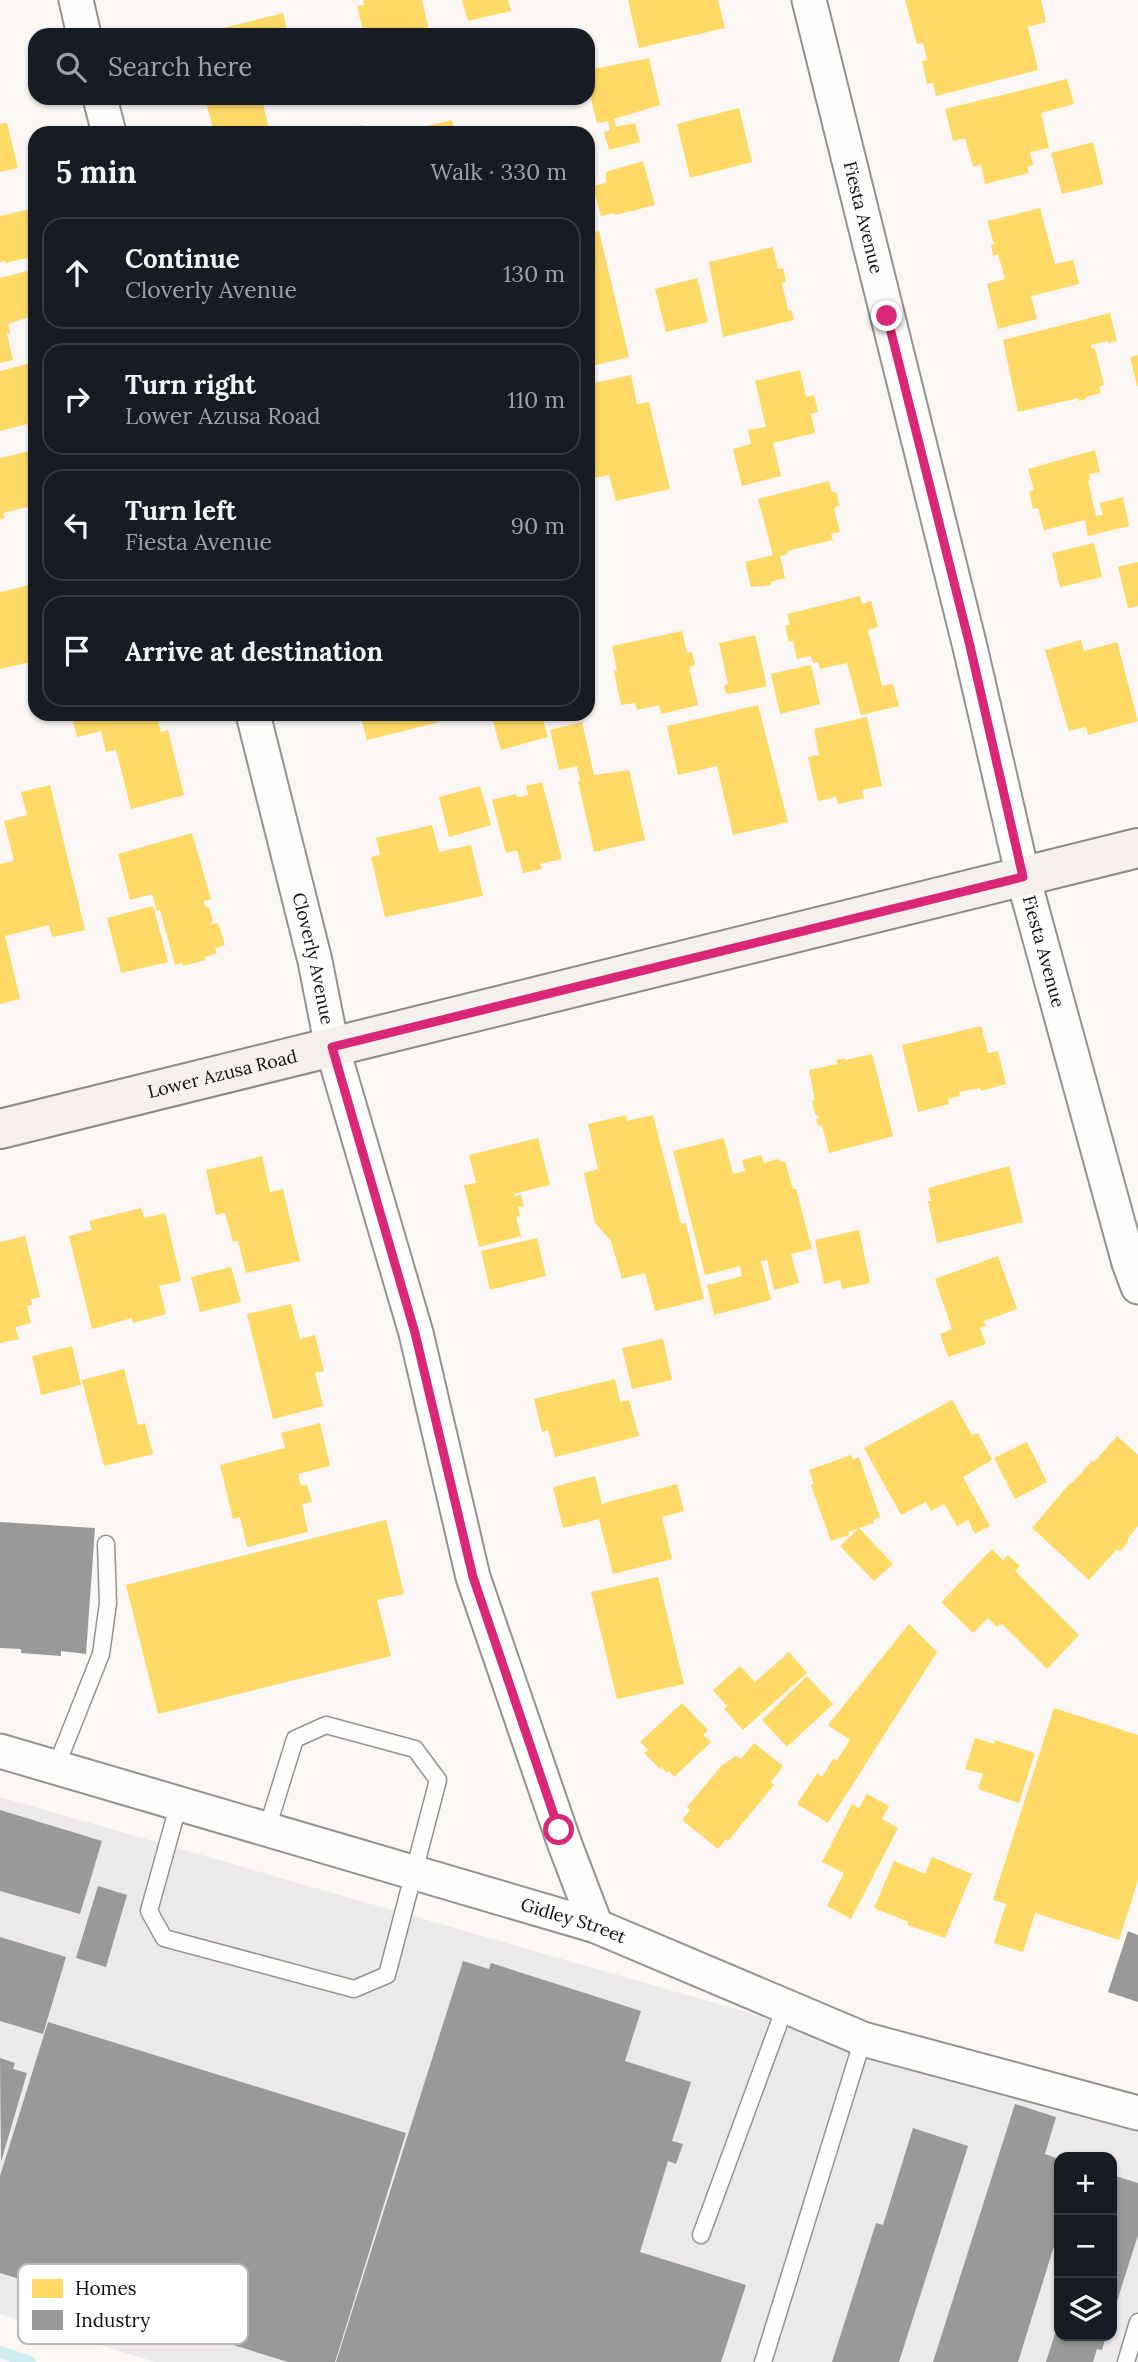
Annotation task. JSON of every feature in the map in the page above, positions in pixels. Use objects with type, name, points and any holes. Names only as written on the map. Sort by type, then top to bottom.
[{"type":"main road","name":"Lower Azusa Road","points":[[0,1129],[1138,848]]},
{"type":"street","points":[[76,0],[82,28]]},
{"type":"street","name":"Fiesta Avenue","points":[[809,0],[970,646],[1023,877],[1129,1263],[1138,1287]]},
{"type":"street","points":[[102,105],[107,126]]},
{"type":"street","name":"Cloverly Avenue","points":[[255,721],[315,961],[332,1047],[415,1333],[473,1577],[564,1842],[596,1926]]},
{"type":"street","name":"Gidley Street","points":[[0,1751],[596,1926],[863,2039],[1138,2113]]},
{"type":"lane","points":[[56,1767],[102,1654],[108,1603],[106,1544]]},
{"type":"lane","points":[[179,1803],[149,1910],[164,1938],[354,1989],[387,1975],[438,1780],[415,1749],[326,1724],[295,1739],[267,1829]]},
{"type":"lane","points":[[701,2235],[785,2007]]},
{"type":"lane","points":[[763,2362],[863,2039]]},
{"type":"lane","points":[[1126,2362],[1138,2322]]},
{"type":"shaded area","points":[[0,1797],[1138,2125],[1138,2362],[155,2362],[97,2344],[248,2344],[248,2264],[18,2264],[18,2320],[0,2314]]},
{"type":"building: Homes","points":[[363,0],[422,0],[428,28],[362,28],[357,6],[364,5]]},
{"type":"building: Homes","points":[[462,0],[508,0],[511,11],[468,21]]},
{"type":"building: Homes","points":[[628,0],[718,0],[725,28],[639,48]]},
{"type":"building: Homes","points":[[905,0],[1041,0],[1046,22],[1028,27],[1038,70],[936,96],[933,83],[927,84],[922,61],[927,60],[923,43],[917,44]]},
{"type":"building: Homes","points":[[283,13],[286,28],[224,28]]},
{"type":"building: Homes","points":[[649,58],[660,105],[614,119],[616,127],[635,123],[640,142],[609,150],[604,132],[610,130],[608,121],[597,123],[592,105],[595,105],[595,69]]},
{"type":"building: Homes","points":[[1067,79],[1074,104],[1041,113],[1049,148],[1030,152],[1033,165],[1027,167],[1029,173],[985,184],[981,165],[973,167],[965,138],[953,141],[945,109]]},
{"type":"building: Homes","points":[[207,105],[263,105],[268,126],[212,126]]},
{"type":"building: Homes","points":[[739,108],[752,162],[690,178],[677,124]]},
{"type":"building: Homes","points":[[452,120],[453,126],[426,126]]},
{"type":"building: Homes","points":[[7,123],[18,168],[0,172],[0,124]]},
{"type":"building: Homes","points":[[1093,142],[1103,184],[1062,194],[1051,153]]},
{"type":"building: Homes","points":[[643,161],[655,205],[601,216],[595,186],[606,183],[606,172]]},
{"type":"building: Homes","points":[[1040,208],[1055,264],[1073,260],[1079,284],[1031,296],[1037,319],[998,329],[987,284],[1005,279],[998,254],[993,256],[991,245],[994,244],[987,221]]},
{"type":"building: Homes","points":[[28,210],[28,258],[0,262],[0,216]]},
{"type":"building: Homes","points":[[599,231],[629,357],[595,365],[595,232]]},
{"type":"building: Homes","points":[[773,247],[778,269],[783,268],[786,282],[782,283],[788,311],[791,310],[794,320],[723,337],[709,262]]},
{"type":"building: Homes","points":[[28,271],[28,317],[8,324],[10,333],[7,333],[13,360],[0,363],[0,278]]},
{"type":"building: Homes","points":[[697,278],[708,322],[666,332],[655,289]]},
{"type":"building: Homes","points":[[1110,313],[1117,341],[1091,345],[1092,349],[1095,348],[1104,385],[1099,387],[1101,393],[1079,401],[1078,398],[1018,412],[1003,340]]},
{"type":"building: Homes","points":[[1138,355],[1138,386],[1137,386],[1130,357]]},
{"type":"building: Homes","points":[[28,364],[28,424],[0,431],[0,371]]},
{"type":"building: Homes","points":[[800,370],[806,397],[814,395],[818,412],[811,414],[815,433],[773,443],[781,476],[742,486],[733,449],[751,444],[748,430],[766,427],[755,381]]},
{"type":"building: Homes","points":[[631,375],[637,404],[649,402],[670,489],[616,501],[609,475],[595,478],[595,383]]},
{"type":"building: Homes","points":[[1095,450],[1100,472],[1089,474],[1088,481],[1096,516],[1103,515],[1099,503],[1123,497],[1129,526],[1088,536],[1085,520],[1044,530],[1038,508],[1033,509],[1029,491],[1034,490],[1028,469]]},
{"type":"building: Homes","points":[[28,452],[28,507],[3,513],[5,518],[0,519],[0,458]]},
{"type":"building: Homes","points":[[829,481],[831,491],[837,493],[839,505],[834,509],[840,532],[831,534],[833,540],[787,551],[788,554],[780,556],[785,578],[771,582],[771,585],[751,587],[745,562],[773,555],[758,499]]},
{"type":"building: Homes","points":[[1094,543],[1102,577],[1060,587],[1052,553]]},
{"type":"building: Homes","points":[[1138,562],[1138,606],[1128,608],[1118,567]]},
{"type":"building: Homes","points":[[28,585],[28,663],[0,669],[0,592]]},
{"type":"building: Homes","points":[[860,596],[862,604],[871,601],[878,627],[868,630],[882,686],[893,684],[899,706],[861,715],[847,663],[820,669],[818,662],[813,663],[811,656],[797,659],[793,641],[789,642],[785,626],[790,625],[787,614]]},
{"type":"building: Homes","points":[[682,631],[687,653],[692,652],[695,665],[689,667],[698,705],[661,714],[659,705],[637,710],[635,703],[621,705],[612,646]]},
{"type":"building: Homes","points":[[755,635],[767,686],[726,693],[724,686],[728,684],[719,643]]},
{"type":"building: Homes","points":[[1081,640],[1084,651],[1117,642],[1138,721],[1088,735],[1086,727],[1069,731],[1045,650]]},
{"type":"building: Homes","points":[[811,665],[820,704],[780,714],[771,674]]},
{"type":"building: Homes","points":[[758,705],[788,822],[733,835],[717,766],[678,775],[667,726]]},
{"type":"building: Homes","points":[[867,717],[882,786],[862,790],[864,798],[838,804],[836,797],[818,801],[808,757],[819,755],[814,729]]},
{"type":"building: Homes","points":[[73,721],[158,721],[161,732],[168,730],[184,795],[131,809],[116,750],[106,752],[101,731],[77,737]]},
{"type":"building: Homes","points":[[362,721],[439,721],[439,722],[367,740]]},
{"type":"building: Homes","points":[[493,721],[543,721],[548,737],[501,750]]},
{"type":"building: Homes","points":[[582,722],[594,775],[629,770],[645,840],[594,852],[577,766],[559,770],[550,730]]},
{"type":"building: Homes","points":[[542,782],[562,859],[540,864],[542,869],[523,873],[517,850],[506,853],[492,800],[516,794],[517,797],[528,795],[526,786]]},
{"type":"building: Homes","points":[[50,785],[85,930],[52,937],[49,925],[5,936],[20,999],[0,1004],[0,864],[14,861],[4,821],[27,815],[21,792]]},
{"type":"building: Homes","points":[[480,786],[491,825],[449,837],[439,797]]},
{"type":"building: Homes","points":[[432,825],[439,852],[471,845],[483,896],[385,917],[371,857],[380,855],[376,838]]},
{"type":"building: Homes","points":[[192,833],[211,899],[204,901],[213,921],[209,925],[218,923],[225,945],[215,948],[217,953],[205,957],[205,960],[183,966],[183,963],[175,965],[160,910],[157,911],[152,894],[130,900],[118,854]]},
{"type":"building: Homes","points":[[153,906],[168,962],[121,973],[107,918]]},
{"type":"building: Homes","points":[[981,1026],[988,1053],[998,1051],[1006,1084],[981,1091],[980,1088],[959,1092],[960,1096],[948,1099],[949,1104],[918,1112],[902,1045]]},
{"type":"building: Homes","points":[[872,1054],[893,1136],[829,1153],[822,1125],[818,1126],[816,1119],[820,1118],[815,1114],[812,1101],[815,1100],[809,1070],[838,1064],[836,1060]]},
{"type":"building: Homes","points":[[626,1115],[627,1121],[653,1115],[681,1224],[686,1223],[704,1299],[655,1311],[645,1273],[622,1279],[611,1241],[595,1223],[584,1173],[598,1169],[588,1124]]},
{"type":"building: Homes","points":[[538,1138],[550,1185],[514,1194],[515,1197],[521,1195],[524,1206],[518,1207],[520,1216],[516,1217],[521,1236],[479,1247],[464,1185],[476,1183],[469,1155]]},
{"type":"building: Homes","points":[[724,1138],[733,1174],[745,1171],[742,1160],[761,1155],[764,1163],[777,1159],[785,1161],[793,1189],[796,1189],[812,1249],[791,1254],[799,1283],[774,1290],[767,1260],[761,1261],[771,1300],[714,1315],[707,1285],[742,1276],[740,1266],[705,1275],[673,1151]]},
{"type":"building: Homes","points":[[262,1156],[270,1192],[283,1189],[300,1261],[246,1273],[238,1241],[233,1242],[225,1213],[216,1215],[206,1170]]},
{"type":"building: Homes","points":[[1009,1166],[1023,1222],[937,1243],[928,1188]]},
{"type":"building: Homes","points":[[141,1208],[144,1218],[165,1213],[181,1281],[159,1286],[166,1314],[133,1323],[132,1318],[92,1329],[69,1236],[92,1230],[89,1221]]},
{"type":"building: Homes","points":[[859,1230],[870,1283],[842,1289],[840,1280],[824,1284],[815,1240]]},
{"type":"building: Homes","points":[[25,1236],[40,1297],[31,1299],[32,1305],[27,1306],[31,1323],[15,1327],[19,1339],[0,1343],[0,1242]]},
{"type":"building: Homes","points":[[537,1238],[546,1276],[490,1290],[481,1251]]},
{"type":"building: Homes","points":[[998,1256],[1017,1309],[984,1321],[986,1326],[980,1328],[986,1344],[948,1357],[940,1334],[952,1329],[935,1279]]},
{"type":"building: Homes","points":[[231,1267],[241,1302],[200,1312],[191,1277]]},
{"type":"building: Homes","points":[[291,1304],[300,1339],[315,1335],[324,1371],[315,1373],[323,1406],[273,1419],[247,1314]]},
{"type":"building: Homes","points":[[663,1339],[672,1380],[632,1389],[622,1348]]},
{"type":"building: Homes","points":[[72,1346],[81,1385],[41,1395],[32,1356]]},
{"type":"building: Homes","points":[[124,1369],[138,1425],[145,1423],[153,1454],[104,1466],[82,1380]]},
{"type":"building: Homes","points":[[615,1379],[620,1402],[629,1400],[639,1436],[555,1457],[548,1430],[542,1432],[534,1399]]},
{"type":"building: Homes","points":[[952,1400],[972,1435],[978,1433],[992,1460],[963,1477],[990,1526],[975,1534],[968,1520],[957,1526],[944,1504],[931,1511],[926,1502],[901,1515],[864,1448]]},
{"type":"building: Homes","points":[[320,1423],[330,1466],[298,1474],[301,1486],[307,1485],[312,1502],[302,1504],[308,1532],[247,1547],[240,1517],[233,1519],[220,1465],[285,1448],[281,1433]]},
{"type":"building: Homes","points":[[1117,1436],[1138,1455],[1138,1526],[1122,1550],[1116,1550],[1089,1580],[1032,1528],[1070,1483],[1094,1462]]},
{"type":"building: Homes","points":[[1027,1442],[1047,1482],[1015,1499],[994,1458]]},
{"type":"building: Homes","points":[[851,1455],[853,1460],[859,1457],[880,1517],[873,1520],[874,1523],[831,1541],[811,1485],[814,1484],[809,1470]]},
{"type":"building: Homes","points":[[595,1476],[602,1505],[677,1484],[684,1511],[662,1517],[672,1559],[613,1574],[599,1519],[563,1528],[553,1487]]},
{"type":"building: Homes","points":[[386,1520],[404,1594],[377,1600],[391,1656],[158,1714],[126,1585]]},
{"type":"building: Homes","points":[[859,1528],[893,1564],[874,1581],[840,1546]]},
{"type":"building: Homes","points":[[992,1549],[1003,1560],[1008,1555],[1020,1566],[1015,1571],[1079,1635],[1047,1669],[1002,1624],[997,1627],[988,1618],[973,1633],[941,1602]]},
{"type":"building: Homes","points":[[658,1577],[684,1684],[617,1699],[591,1592]]},
{"type":"building: Homes","points":[[909,1624],[937,1652],[828,1823],[797,1804],[817,1773],[822,1777],[850,1740],[828,1725]]},
{"type":"building: Homes","points":[[789,1652],[807,1673],[743,1730],[724,1709],[727,1706],[713,1690],[740,1666],[755,1682]]},
{"type":"building: Homes","points":[[807,1676],[833,1704],[787,1747],[762,1720]]},
{"type":"building: Homes","points":[[682,1703],[708,1730],[703,1735],[711,1742],[674,1777],[669,1771],[666,1772],[661,1767],[660,1769],[644,1753],[648,1750],[640,1742]]},
{"type":"building: Homes","points":[[1054,1708],[1138,1735],[1138,1880],[1119,1940],[1035,1913],[1023,1952],[994,1943],[1006,1904],[993,1900]]},
{"type":"building: Homes","points":[[975,1738],[994,1744],[995,1740],[1035,1753],[1019,1803],[978,1789],[983,1774],[965,1769]]},
{"type":"building: Homes","points":[[754,1743],[783,1766],[771,1782],[774,1785],[728,1841],[726,1839],[718,1849],[682,1820],[690,1810],[687,1807],[722,1765],[736,1756],[741,1759]]},
{"type":"building: Homes","points":[[867,1794],[889,1806],[882,1819],[898,1828],[851,1919],[827,1906],[844,1873],[822,1862],[852,1804],[859,1808]]},
{"type":"building: Homes","points":[[932,1857],[972,1874],[945,1938],[907,1925],[909,1922],[874,1908],[894,1861],[925,1874]]},
{"type":"building: Industry","points":[[0,1522],[95,1528],[86,1654],[61,1651],[61,1656],[21,1653],[21,1649],[0,1648]]},
{"type":"building: Industry","points":[[0,1810],[102,1841],[80,1914],[0,1891]]},
{"type":"building: Industry","points":[[98,1886],[127,1895],[106,1967],[76,1958]]},
{"type":"building: Industry","points":[[1128,1931],[1138,1935],[1138,2002],[1108,1992]]},
{"type":"building: Industry","points":[[0,1937],[66,1957],[43,2034],[0,2021]]},
{"type":"building: Industry","points":[[463,1961],[489,1969],[491,1963],[641,2011],[625,2061],[691,2082],[672,2141],[683,2144],[676,2164],[668,2161],[640,2252],[746,2285],[721,2362],[336,2362]]},
{"type":"building: Industry","points":[[48,2022],[406,2133],[335,2362],[288,2362],[230,2344],[248,2344],[248,2264],[18,2264],[18,2279],[0,2273],[0,2176]]},
{"type":"building: Industry","points":[[0,2058],[15,2063],[13,2069],[27,2073],[1,2162]]},
{"type":"building: Industry","points":[[1015,2104],[1056,2117],[1045,2154],[1054,2157],[1054,2246],[1018,2362],[933,2362]]},
{"type":"building: Industry","points":[[913,2128],[968,2146],[899,2362],[832,2362],[876,2223],[883,2225]]},
{"type":"building: Industry","points":[[1117,2177],[1138,2183],[1138,2235],[1117,2301]]},
{"type":"building: Industry","points":[[1054,2337],[1054,2341],[1105,2341],[1102,2350],[1097,2349],[1093,2362],[1046,2362]]},
{"type":"waterway","points":[[0,2352],[30,2362]]},
{"type":"route","points":[[559,1830],[473,1577],[415,1333],[332,1047],[1023,877],[970,646],[887,316]]}]
